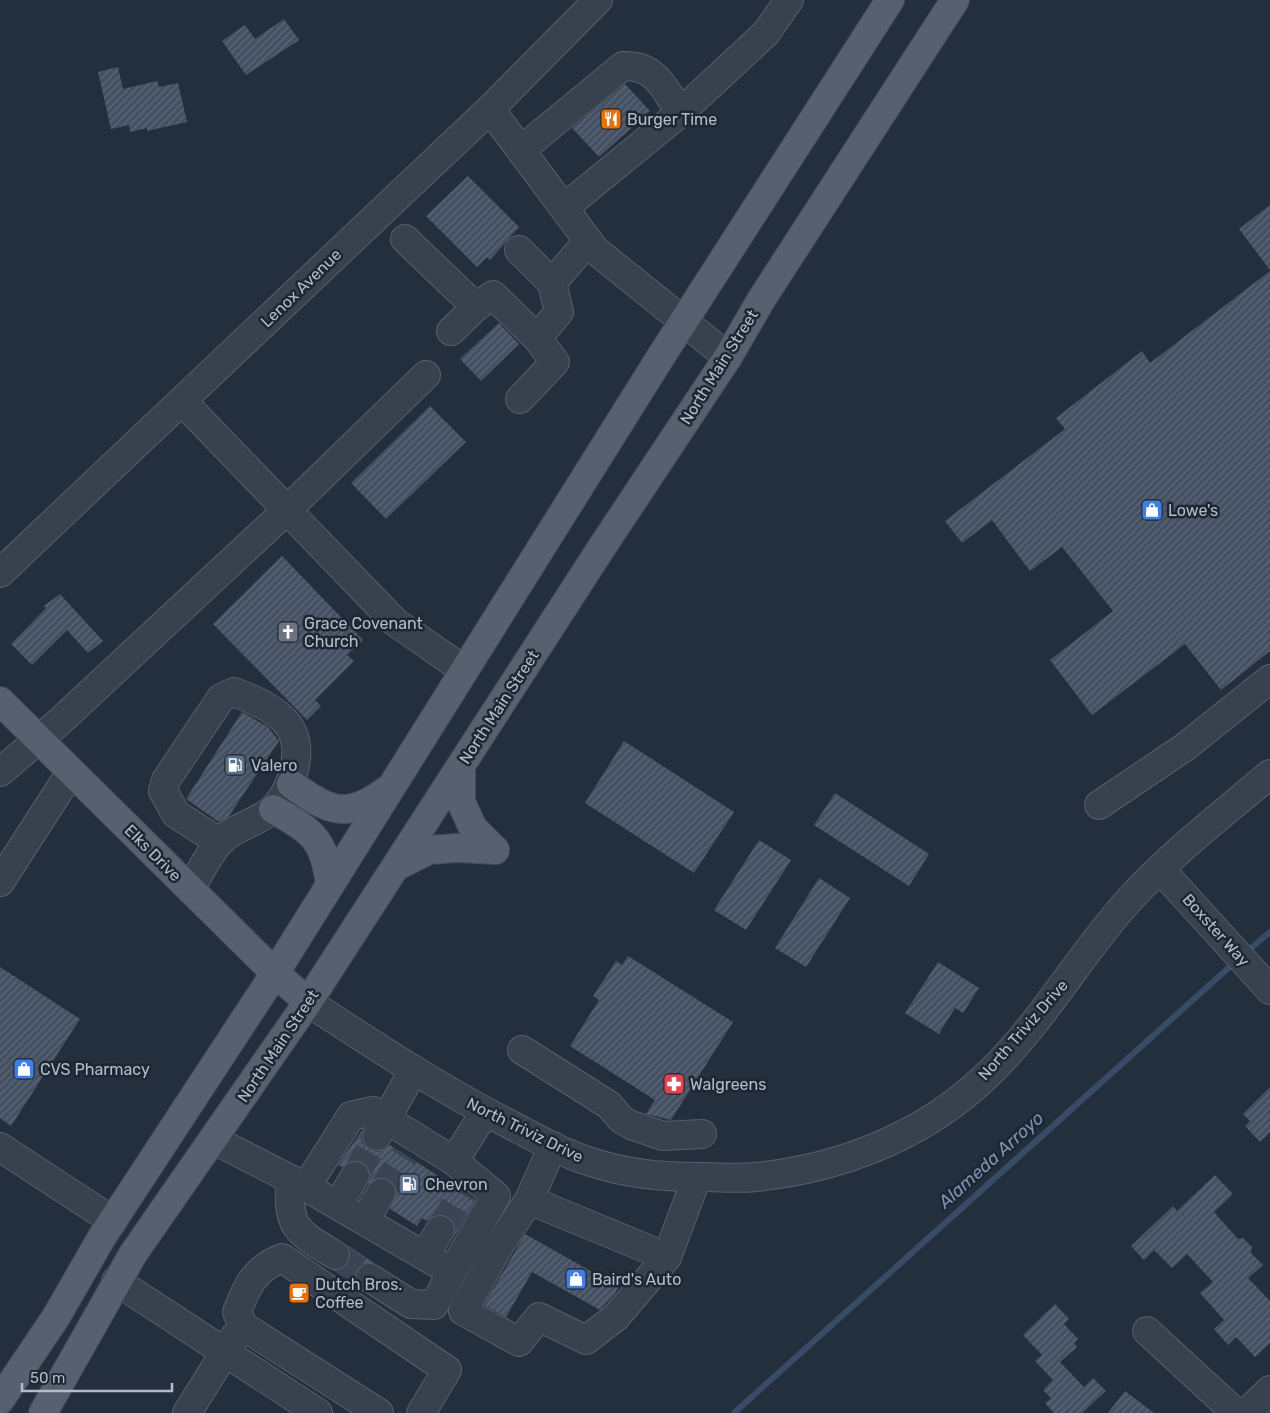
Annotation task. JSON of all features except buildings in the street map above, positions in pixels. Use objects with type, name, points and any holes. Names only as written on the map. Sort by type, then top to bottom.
[{"type":"main road","points":[[0,1400],[56,1317],[107,1229],[275,973],[684,320],[890,0]]},
{"type":"main road","name":"North Main Street","points":[[43,1413],[116,1281],[308,1002],[728,357],[761,300],[955,0]]},
{"type":"main road","name":"Elks Drive","points":[[0,701],[275,973],[308,1002]]},
{"type":"main road","points":[[397,866],[429,850],[457,848],[495,850],[473,828],[461,802],[461,766]]},
{"type":"main road","points":[[291,784],[319,804],[335,810],[355,808],[371,802],[392,786]]},
{"type":"main road","points":[[273,809],[301,826],[322,846],[328,864],[330,885]]},
{"type":"street","name":"Lenox Avenue","points":[[0,573],[490,109],[598,0]]},
{"type":"street","points":[[564,208],[680,113],[766,33],[790,0]]},
{"type":"street","points":[[520,150],[623,66],[650,70],[680,113]]},
{"type":"street","points":[[490,109],[594,250],[728,357]]},
{"type":"street","points":[[405,239],[476,307]]},
{"type":"street","points":[[552,283],[588,241]]},
{"type":"street","points":[[519,250],[552,283],[559,312],[537,338]]},
{"type":"street","points":[[450,331],[476,307],[493,295],[537,338],[555,362],[520,399]]},
{"type":"street","points":[[3,765],[39,740],[288,510],[426,375]]},
{"type":"street","points":[[182,401],[395,622],[464,670]]},
{"type":"street","points":[[1099,805],[1185,747],[1270,679]]},
{"type":"street","points":[[190,889],[219,842],[273,809],[291,784],[295,760],[294,742],[290,728],[280,717],[250,698],[234,692],[221,698],[166,780],[163,790],[176,814],[219,842]]},
{"type":"street","points":[[0,882],[71,772]]},
{"type":"street","name":"North Triviz Drive","points":[[308,1002],[413,1071],[485,1112],[580,1159],[617,1169],[668,1178],[753,1178],[797,1171],[844,1159],[887,1142],[930,1121],[984,1078],[1022,1037],[1130,899],[1270,774]]},
{"type":"street","name":"Boxster Way","points":[[1161,870],[1270,990]]},
{"type":"street","points":[[522,1050],[610,1104],[621,1119],[641,1130],[663,1136],[692,1134]]},
{"type":"street","points":[[382,1128],[413,1071]]},
{"type":"street","points":[[335,1255],[301,1235],[288,1210],[298,1183],[351,1116],[373,1111],[382,1128],[496,1196],[434,1306],[411,1304],[370,1278]]},
{"type":"street","points":[[463,1177],[485,1112]]},
{"type":"street","points":[[214,1140],[338,1205],[452,1272]]},
{"type":"street","points":[[553,1146],[529,1200],[498,1246],[464,1311],[519,1342],[539,1317],[586,1340],[616,1317],[667,1256],[697,1177]]},
{"type":"street","points":[[0,1147],[107,1229]]},
{"type":"street","points":[[338,1205],[355,1176]]},
{"type":"street","points":[[365,1221],[381,1193]]},
{"type":"street","points":[[529,1200],[667,1256]]},
{"type":"street","points":[[425,1255],[440,1230]]},
{"type":"street","points":[[379,1413],[243,1326],[237,1312],[246,1289],[265,1264],[282,1258],[447,1370],[421,1413]]},
{"type":"street","points":[[116,1281],[318,1413]]},
{"type":"street","points":[[187,1413],[225,1351],[243,1326]]},
{"type":"street","points":[[1147,1331],[1236,1413]]},
{"type":"street","points":[[1246,1413],[1270,1390]]},
{"type":"waterway","name":"Alameda Arroyo","points":[[1244,954],[1270,932]]},
{"type":"waterway","name":"Alameda Arroyo","points":[[734,1413],[1235,962]]},
{"type":"tunnel","points":[[355,1176],[377,1136]]},
{"type":"tunnel","points":[[381,1193],[405,1155]]},
{"type":"tunnel","points":[[440,1230],[463,1192]]},
{"type":"tunnel","points":[[335,1255],[370,1278]]},
{"type":"place","name":"Burger Time","points":[[611,119]]},
{"type":"place","name":"Lowe's","points":[[1152,510]]},
{"type":"place","name":"Grace Covenant Church","points":[[288,632]]},
{"type":"place","name":"Valero","points":[[235,765]]},
{"type":"place","name":"CVS Pharmacy","points":[[24,1069]]},
{"type":"place","name":"Walgreens","points":[[674,1084]]},
{"type":"place","name":"Chevron","points":[[409,1184]]},
{"type":"place","name":"Baird's Auto","points":[[576,1279]]},
{"type":"place","name":"Dutch Bros. Coffee","points":[[299,1293]]}]
